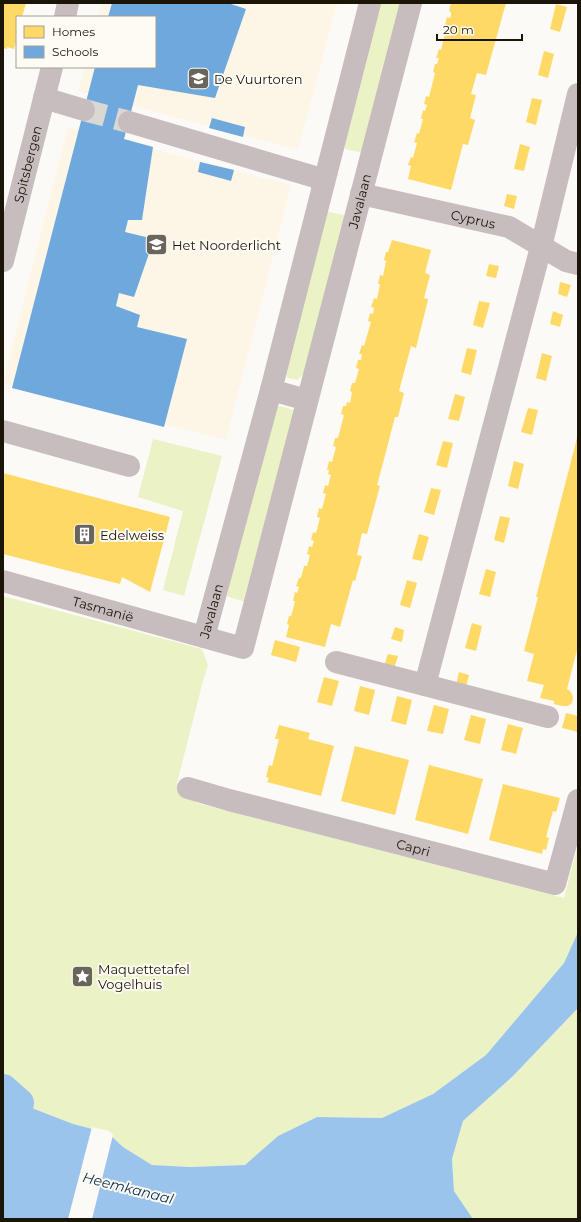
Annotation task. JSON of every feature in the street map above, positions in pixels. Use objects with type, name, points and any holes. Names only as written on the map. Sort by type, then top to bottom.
[{"type":"street","points":[[65,16],[68,3]]},
{"type":"street","name":"Javalaan","points":[[370,3],[271,390],[204,637],[243,648],[411,3]]},
{"type":"street","name":"Spitsbergen","points":[[3,261],[52,68]]},
{"type":"street","points":[[425,685],[541,247],[578,94]]},
{"type":"street","points":[[44,98],[84,110]]},
{"type":"street","points":[[129,122],[315,177],[323,183]]},
{"type":"street","name":"Cyprus","points":[[362,194],[509,227],[566,261],[578,264]]},
{"type":"street","points":[[271,390],[308,400]]},
{"type":"street","points":[[3,431],[129,466]]},
{"type":"street","name":"Tasmanië","points":[[3,581],[204,637]]},
{"type":"street","points":[[336,662],[548,717]]},
{"type":"street","name":"Capri","points":[[188,788],[555,884],[578,800]]},
{"type":"shaded area","name":"De Vuurtoren","points":[[102,3],[337,3],[298,150],[78,91],[85,68],[156,68],[156,16],[98,16]]},
{"type":"shaded area","name":"Het Noorderlicht","points":[[68,127],[291,185],[226,440],[3,383]]},
{"type":"green space","points":[[380,3],[404,3],[364,153],[345,149],[344,141]]},
{"type":"green space","points":[[325,211],[348,216],[307,371],[297,380],[288,378],[284,371]]},
{"type":"green space","points":[[280,406],[294,410],[296,416],[248,603],[227,596],[274,408]]},
{"type":"green space","points":[[153,439],[222,456],[184,596],[163,590],[183,511],[138,497]]},
{"type":"green space","points":[[3,596],[202,649],[208,665],[177,783],[197,803],[564,898],[578,845],[578,932],[564,963],[486,1055],[433,1094],[382,1118],[317,1117],[278,1136],[245,1165],[190,1167],[152,1165],[123,1147],[108,1133],[73,1124],[19,1103],[3,1100]]},
{"type":"green space","points":[[578,1008],[578,1219],[473,1219],[454,1191],[452,1159],[463,1121],[513,1076]]},
{"type":"water","name":"Heemkanaal","points":[[578,932],[578,1008],[513,1076],[463,1121],[452,1159],[454,1191],[473,1219],[3,1219],[3,1100],[19,1103],[73,1124],[108,1133],[123,1147],[152,1165],[190,1167],[245,1165],[278,1136],[317,1117],[382,1118],[433,1094],[486,1055],[564,963]]},
{"type":"pier","points":[[92,1127],[109,1131],[113,1135],[92,1219],[68,1219]]},
{"type":"building: Homes","points":[[3,3],[26,3],[22,16],[16,16],[16,42],[14,49],[7,47],[7,49],[3,48]]},
{"type":"building: Homes","points":[[451,3],[506,3],[486,75],[477,73],[471,94],[476,95],[470,118],[475,120],[468,145],[463,144],[451,190],[408,179],[411,166],[408,165],[411,157],[413,158],[417,143],[414,142],[417,133],[419,134],[423,119],[421,119],[423,110],[425,111],[427,105],[424,104],[426,96],[429,97],[435,73],[433,72],[435,64],[437,64],[439,58],[436,58],[439,49],[441,50],[447,26],[445,25],[447,17],[450,18],[451,15],[451,12],[449,11]]},
{"type":"building: Homes","points":[[556,4],[567,7],[560,32],[550,29]]},
{"type":"building: Homes","points":[[544,51],[554,54],[548,78],[538,75]]},
{"type":"building: Homes","points":[[532,98],[542,100],[536,125],[526,122]]},
{"type":"building: Homes","points":[[520,144],[530,147],[524,171],[514,169]]},
{"type":"building: Homes","points":[[507,194],[517,196],[514,209],[504,206]]},
{"type":"building: Homes","points":[[392,240],[431,250],[425,273],[430,275],[424,298],[428,300],[416,348],[411,346],[399,391],[404,393],[398,417],[395,417],[377,485],[380,486],[367,534],[362,533],[357,555],[362,556],[355,581],[353,580],[340,627],[331,624],[325,647],[286,637],[289,625],[287,624],[295,601],[293,601],[295,592],[297,593],[299,587],[296,586],[299,578],[301,578],[304,566],[307,566],[310,555],[307,554],[309,546],[312,547],[314,541],[311,540],[313,532],[316,533],[320,518],[317,517],[319,508],[322,509],[326,494],[323,493],[325,485],[328,486],[331,475],[328,474],[329,470],[327,470],[329,461],[332,462],[336,447],[333,446],[335,438],[338,438],[344,415],[341,414],[343,406],[346,406],[347,402],[350,403],[352,383],[355,383],[359,369],[356,368],[358,360],[361,360],[362,354],[359,354],[362,345],[364,346],[371,322],[368,321],[370,313],[373,314],[374,308],[371,307],[374,298],[377,299],[380,275],[383,276],[386,252],[388,252]]},
{"type":"building: Homes","points":[[489,264],[499,266],[496,278],[486,276]]},
{"type":"building: Homes","points":[[560,282],[571,285],[567,297],[558,294]]},
{"type":"building: Homes","points":[[479,301],[490,303],[483,328],[473,325]]},
{"type":"building: Homes","points":[[553,311],[563,315],[560,327],[550,324]]},
{"type":"building: Homes","points":[[467,348],[477,350],[471,375],[461,372]]},
{"type":"building: Homes","points":[[542,353],[552,356],[546,381],[536,378]]},
{"type":"building: Homes","points":[[455,394],[465,397],[459,421],[448,419]]},
{"type":"building: Homes","points":[[528,408],[538,410],[532,435],[521,432]]},
{"type":"building: Homes","points":[[577,438],[578,651],[577,650],[567,689],[572,694],[572,703],[568,706],[562,706],[554,704],[554,701],[540,698],[544,685],[527,681],[534,654],[524,651],[538,597],[536,597]]},
{"type":"building: Homes","points":[[443,441],[453,443],[447,468],[436,465]]},
{"type":"building: Homes","points":[[514,461],[524,464],[518,489],[508,486]]},
{"type":"building: Homes","name":"Edelweiss","points":[[3,473],[170,517],[150,592],[122,577],[120,584],[3,554]]},
{"type":"building: Homes","points":[[431,488],[441,490],[434,515],[424,512]]},
{"type":"building: Homes","points":[[500,516],[510,518],[504,543],[494,540]]},
{"type":"building: Homes","points":[[419,534],[429,537],[422,561],[412,559]]},
{"type":"building: Homes","points":[[486,569],[496,572],[490,597],[479,594]]},
{"type":"building: Homes","points":[[407,580],[417,583],[410,608],[400,605]]},
{"type":"building: Homes","points":[[472,623],[482,626],[476,651],[465,648]]},
{"type":"building: Homes","points":[[395,627],[404,630],[402,642],[391,639]]},
{"type":"building: Homes","points":[[275,640],[300,647],[296,662],[271,655]]},
{"type":"building: Homes","points":[[388,654],[398,656],[394,669],[384,666]]},
{"type":"building: Homes","points":[[459,672],[469,675],[466,687],[456,685]]},
{"type":"building: Homes","points":[[324,677],[339,681],[332,706],[317,702]]},
{"type":"building: Homes","points":[[360,686],[375,690],[369,715],[354,711]]},
{"type":"building: Homes","points":[[397,696],[412,700],[406,725],[391,721]]},
{"type":"building: Homes","points":[[434,705],[449,709],[443,734],[427,731]]},
{"type":"building: Homes","points":[[566,713],[578,716],[578,732],[562,728]]},
{"type":"building: Homes","points":[[471,715],[486,719],[480,744],[464,740]]},
{"type":"building: Homes","points":[[508,724],[523,728],[516,754],[501,750]]},
{"type":"building: Homes","points":[[279,725],[310,733],[308,739],[334,746],[321,796],[267,782],[269,778],[266,777],[269,765],[272,766],[279,739],[275,739]]},
{"type":"building: Homes","points":[[355,746],[409,760],[395,815],[341,801]]},
{"type":"building: Homes","points":[[429,765],[483,779],[468,834],[415,820]]},
{"type":"building: Homes","points":[[503,784],[560,798],[556,812],[553,811],[546,837],[549,838],[546,850],[543,849],[542,854],[489,840]]},
{"type":"building: Schools","points":[[112,3],[228,3],[246,9],[215,98],[138,85],[124,139],[153,147],[142,220],[128,220],[125,232],[154,239],[134,297],[119,293],[116,306],[140,315],[137,327],[187,339],[164,427],[12,388],[95,68],[156,68],[156,16],[108,16]]},
{"type":"building: Schools","points":[[212,118],[245,127],[243,137],[209,128]]},
{"type":"building: Schools","points":[[200,162],[234,170],[231,181],[198,172]]},
{"type":"waterway","points":[[3,1089],[19,1103]]},
{"type":"tunnel","points":[[84,110],[129,122]]},
{"type":"place","name":"De Vuurtoren","points":[[199,79]]},
{"type":"place","name":"Het Noorderlicht","points":[[157,245]]},
{"type":"place","name":"Edelweiss","points":[[84,535]]},
{"type":"place","name":"Maquettetafel Vogelhuis","points":[[83,976]]}]
